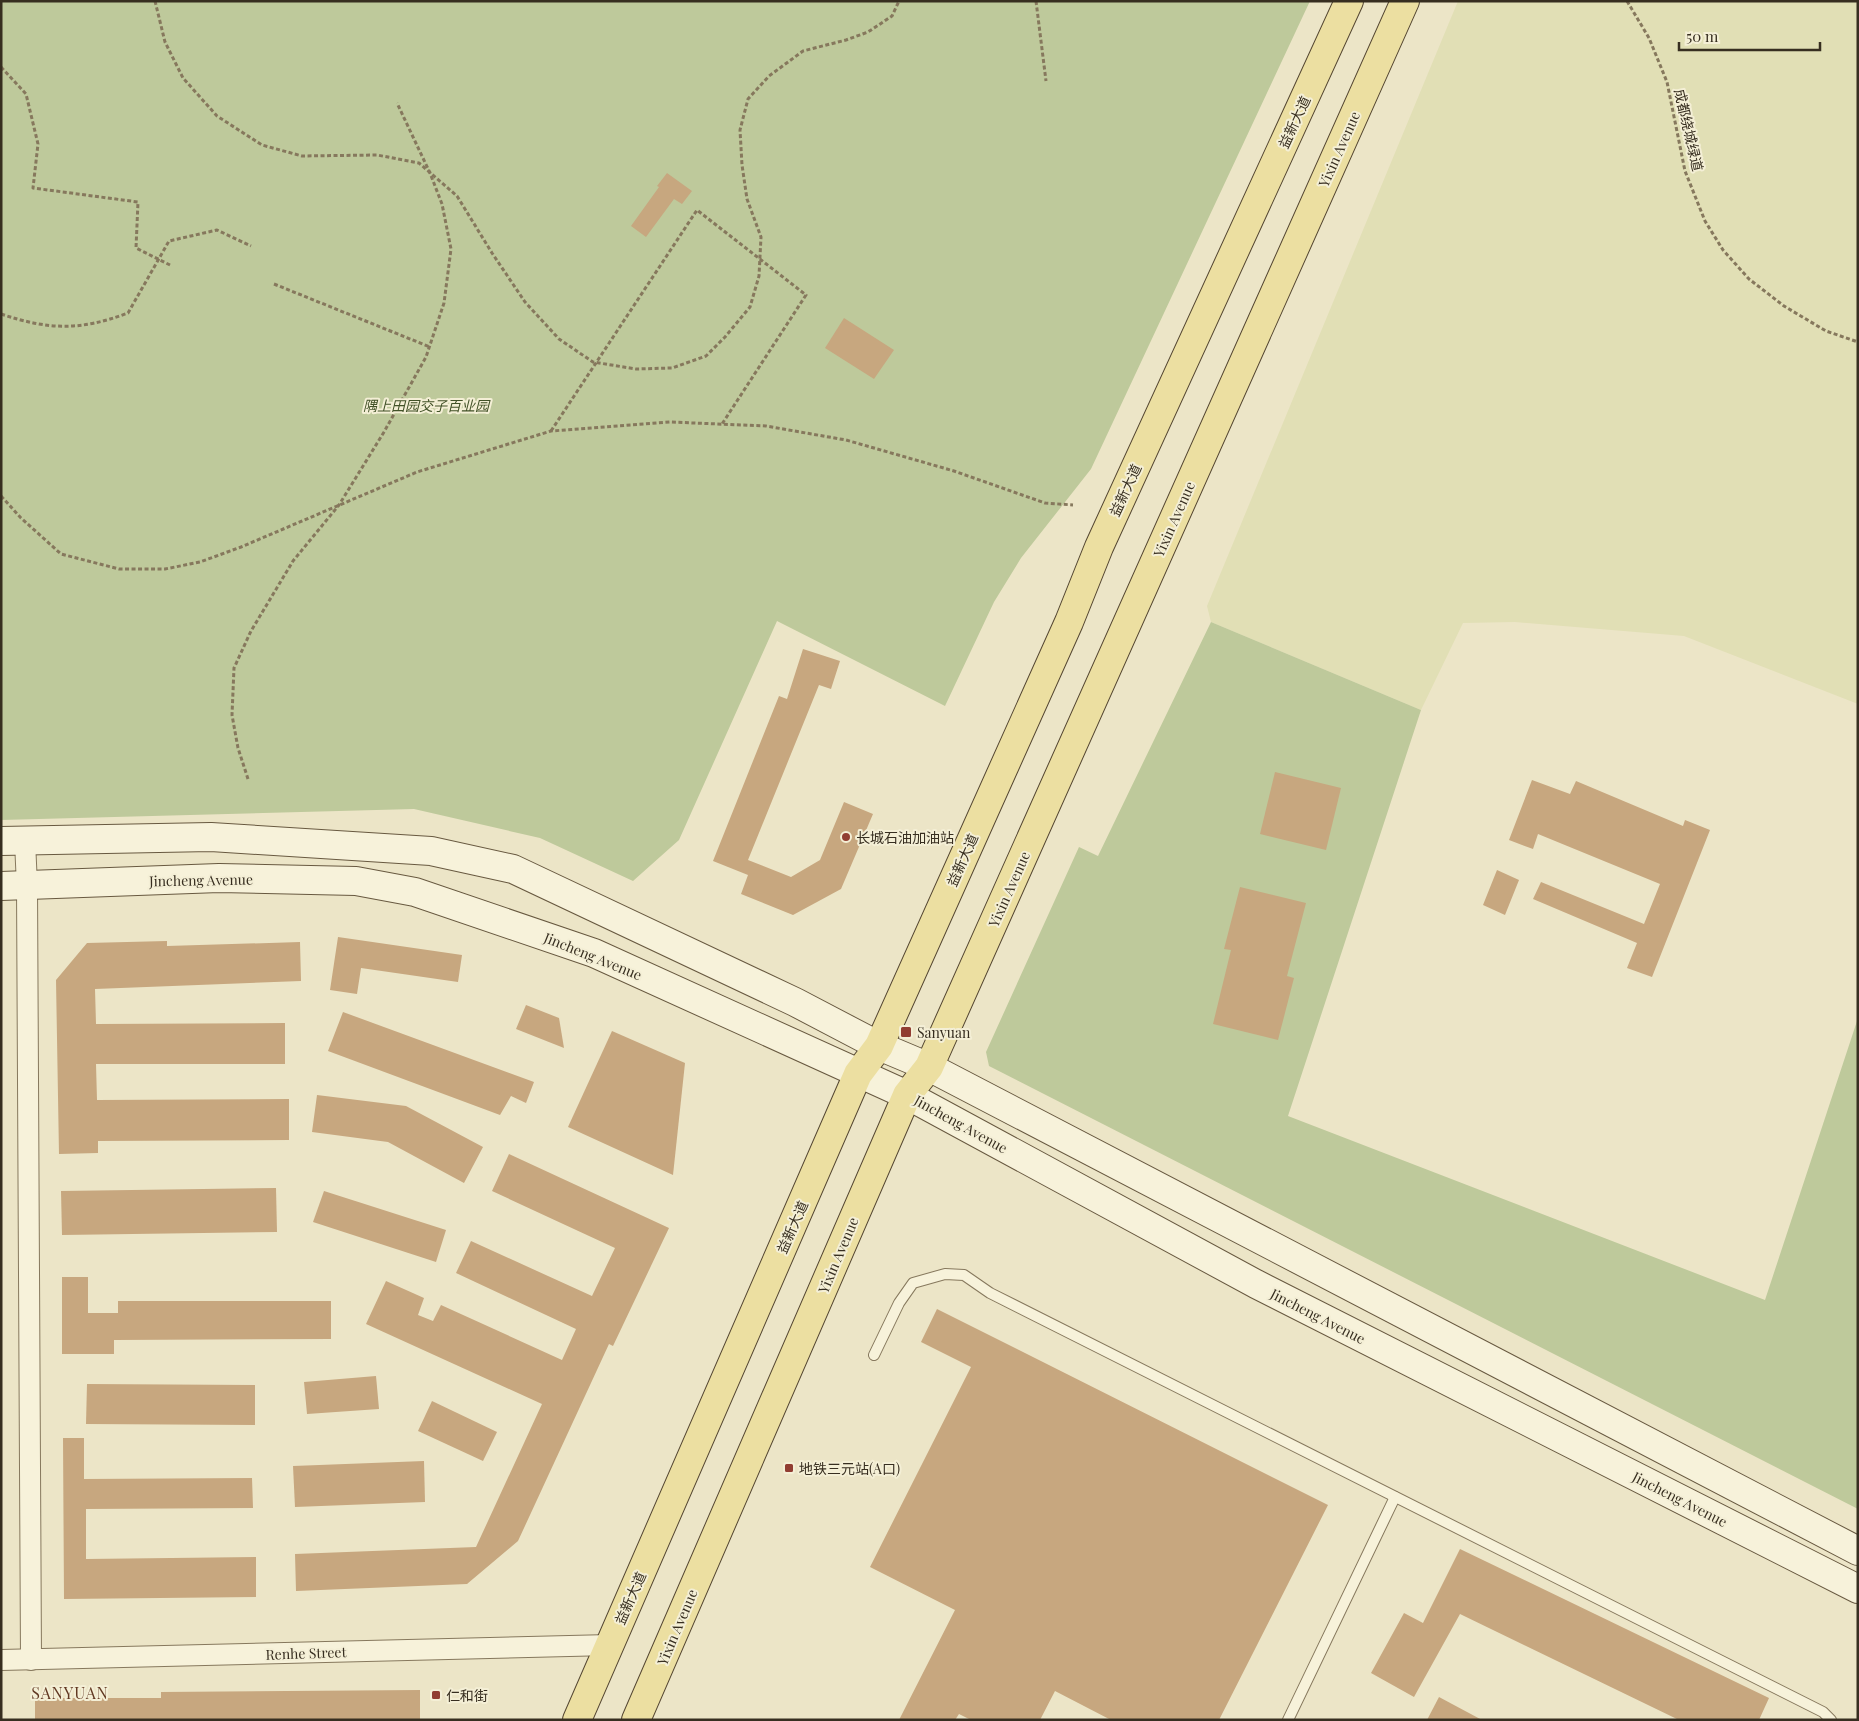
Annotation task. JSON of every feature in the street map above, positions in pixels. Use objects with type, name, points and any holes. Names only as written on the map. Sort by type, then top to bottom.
[{"type":"main road","name":"益新大道","points":[[577,1720],[858,1074],[879,1046],[1069,622],[1099,547],[1349,1]]},
{"type":"main road","name":"Yixin Avenue","points":[[636,1720],[907,1095],[929,1067],[1405,1]]},
{"type":"main road","points":[[13,841],[211,837],[431,851],[513,869],[795,1002],[879,1046],[929,1067],[1858,1552]]},
{"type":"main road","name":"Jincheng Avenue","points":[[14,886],[219,878],[356,881],[415,892],[594,954],[907,1095],[1256,1284],[1858,1589]]},
{"type":"street","points":[[13,841],[31,1660]]},
{"type":"street","name":"Renhe Street","points":[[1,1660],[610,1644]]},
{"type":"lane","points":[[874,1355],[899,1303],[913,1283],[944,1274],[964,1275],[990,1293],[1823,1712],[1831,1720]]},
{"type":"lane","points":[[1288,1720],[1395,1497]]},
{"type":"path","points":[[155,1],[165,42],[183,78],[217,116],[262,144],[302,156],[377,155],[419,163],[457,196],[525,302],[559,339],[596,363],[636,369],[672,368],[706,356],[750,306],[759,276],[761,237],[747,199],[742,165],[740,130],[748,99],[769,76],[802,51],[846,40],[868,32],[892,16],[899,1]]},
{"type":"path","points":[[1036,1],[1046,81]]},
{"type":"path","name":"成都绕城绿道","points":[[1627,1],[1649,38],[1667,82],[1685,171],[1705,221],[1723,250],[1749,279],[1784,306],[1826,331],[1858,342]]},
{"type":"path","points":[[1,67],[26,94],[38,144],[33,188],[138,202],[136,248],[172,266]]},
{"type":"path","points":[[1,77],[6,73]]},
{"type":"path","points":[[248,779],[238,748],[232,715],[234,668],[251,631],[294,560],[339,505],[384,432],[426,357],[444,302],[451,249],[442,204],[430,172],[397,103]]},
{"type":"path","points":[[551,430],[697,210],[806,295],[722,424]]},
{"type":"path","points":[[1,314],[24,322],[53,327],[107,321],[128,313],[169,241],[217,230],[251,246]]},
{"type":"path","points":[[274,284],[430,347]]},
{"type":"path","points":[[1,496],[21,518],[61,554],[119,569],[164,569],[200,562],[241,547],[417,472],[551,430],[670,422],[766,426],[846,440],[954,471],[1044,503],[1073,504]]},
{"type":"shaded area","points":[[1458,1],[1858,1],[1858,704],[1684,636],[1515,622],[1463,623],[1421,710],[1211,622],[1207,606]]},
{"type":"green space","name":"隅上田园交子百业园","points":[[1,1],[1310,1],[1091,469],[1021,558],[994,602],[945,706],[777,621],[679,840],[633,881],[540,838],[414,809],[1,820]]},
{"type":"green space","points":[[1211,622],[1421,710],[1288,1116],[1765,1300],[1858,1018],[1858,1509],[989,1066],[986,1052],[1079,847],[1098,856]]},
{"type":"building","points":[[667,173],[692,191],[682,204],[674,199],[646,237],[631,226]]},
{"type":"building","points":[[844,318],[894,350],[874,379],[825,348]]},
{"type":"building","points":[[803,649],[840,661],[831,689],[819,685],[748,860],[791,877],[820,860],[844,802],[873,814],[841,889],[793,915],[741,894],[748,875],[713,861],[779,696],[787,699]]},
{"type":"building","points":[[1275,772],[1341,788],[1326,850],[1260,834]]},
{"type":"building","points":[[1532,780],[1570,794],[1576,781],[1683,826],[1685,820],[1710,830],[1652,977],[1627,968],[1637,943],[1533,899],[1541,882],[1644,924],[1660,884],[1538,834],[1533,849],[1509,840]]},
{"type":"building","points":[[1497,870],[1519,880],[1505,915],[1483,905]]},
{"type":"building","points":[[1240,887],[1306,903],[1287,976],[1294,978],[1278,1040],[1213,1024],[1231,950],[1224,949]]},
{"type":"building","points":[[338,937],[462,955],[458,982],[361,968],[357,994],[330,990]]},
{"type":"building","points":[[167,941],[167,946],[300,942],[301,981],[95,989],[96,1024],[285,1023],[285,1064],[96,1064],[97,1100],[289,1099],[289,1140],[98,1141],[98,1153],[59,1154],[56,980],[87,943]]},
{"type":"building","points":[[526,1005],[559,1018],[564,1048],[516,1029]]},
{"type":"building","points":[[343,1012],[534,1082],[526,1103],[511,1096],[500,1115],[328,1051]]},
{"type":"building","points":[[612,1031],[685,1063],[673,1175],[568,1127]]},
{"type":"building","points":[[317,1095],[406,1106],[483,1147],[464,1183],[388,1142],[312,1132]]},
{"type":"building","points":[[509,1154],[669,1228],[613,1346],[609,1344],[518,1541],[467,1584],[296,1591],[295,1554],[476,1547],[542,1404],[366,1324],[386,1281],[424,1298],[418,1315],[433,1321],[441,1305],[562,1360],[576,1329],[456,1273],[471,1241],[592,1296],[615,1248],[492,1191]]},
{"type":"building","points":[[276,1188],[277,1232],[62,1235],[61,1191]]},
{"type":"building","points":[[324,1191],[446,1230],[436,1262],[313,1222]]},
{"type":"building","points":[[62,1277],[88,1277],[88,1313],[118,1313],[118,1301],[331,1301],[331,1339],[114,1340],[114,1354],[62,1354]]},
{"type":"building","points":[[937,1309],[1328,1505],[1219,1720],[1111,1720],[1055,1691],[1040,1720],[971,1720],[959,1714],[955,1720],[899,1720],[955,1610],[870,1567],[971,1367],[921,1342]]},
{"type":"building","points":[[376,1376],[379,1409],[307,1414],[304,1382]]},
{"type":"building","points":[[87,1384],[255,1385],[255,1425],[86,1424]]},
{"type":"building","points":[[432,1401],[497,1432],[483,1461],[418,1431]]},
{"type":"building","points":[[63,1438],[84,1438],[84,1479],[252,1478],[253,1508],[86,1509],[86,1559],[256,1557],[256,1597],[64,1599]]},
{"type":"building","points":[[424,1461],[425,1502],[295,1507],[293,1466]]},
{"type":"building","points":[[1460,1549],[1769,1698],[1759,1720],[1679,1720],[1460,1614],[1414,1697],[1371,1673],[1404,1613],[1423,1623]]},
{"type":"building","points":[[420,1690],[420,1720],[35,1720],[35,1698],[161,1698],[161,1692]]},
{"type":"building","points":[[1439,1697],[1482,1720],[1427,1720]]},
{"type":"place","name":"长城石油加油站","points":[[846,837]]},
{"type":"place","name":"Sanyuan","points":[[906,1032]]},
{"type":"place","name":"地铁三元站(A口)","points":[[789,1468]]},
{"type":"place","name":"仁和街","points":[[436,1695]]},
{"type":"district","name":"SANYUAN","points":[[70,1692]]}]
